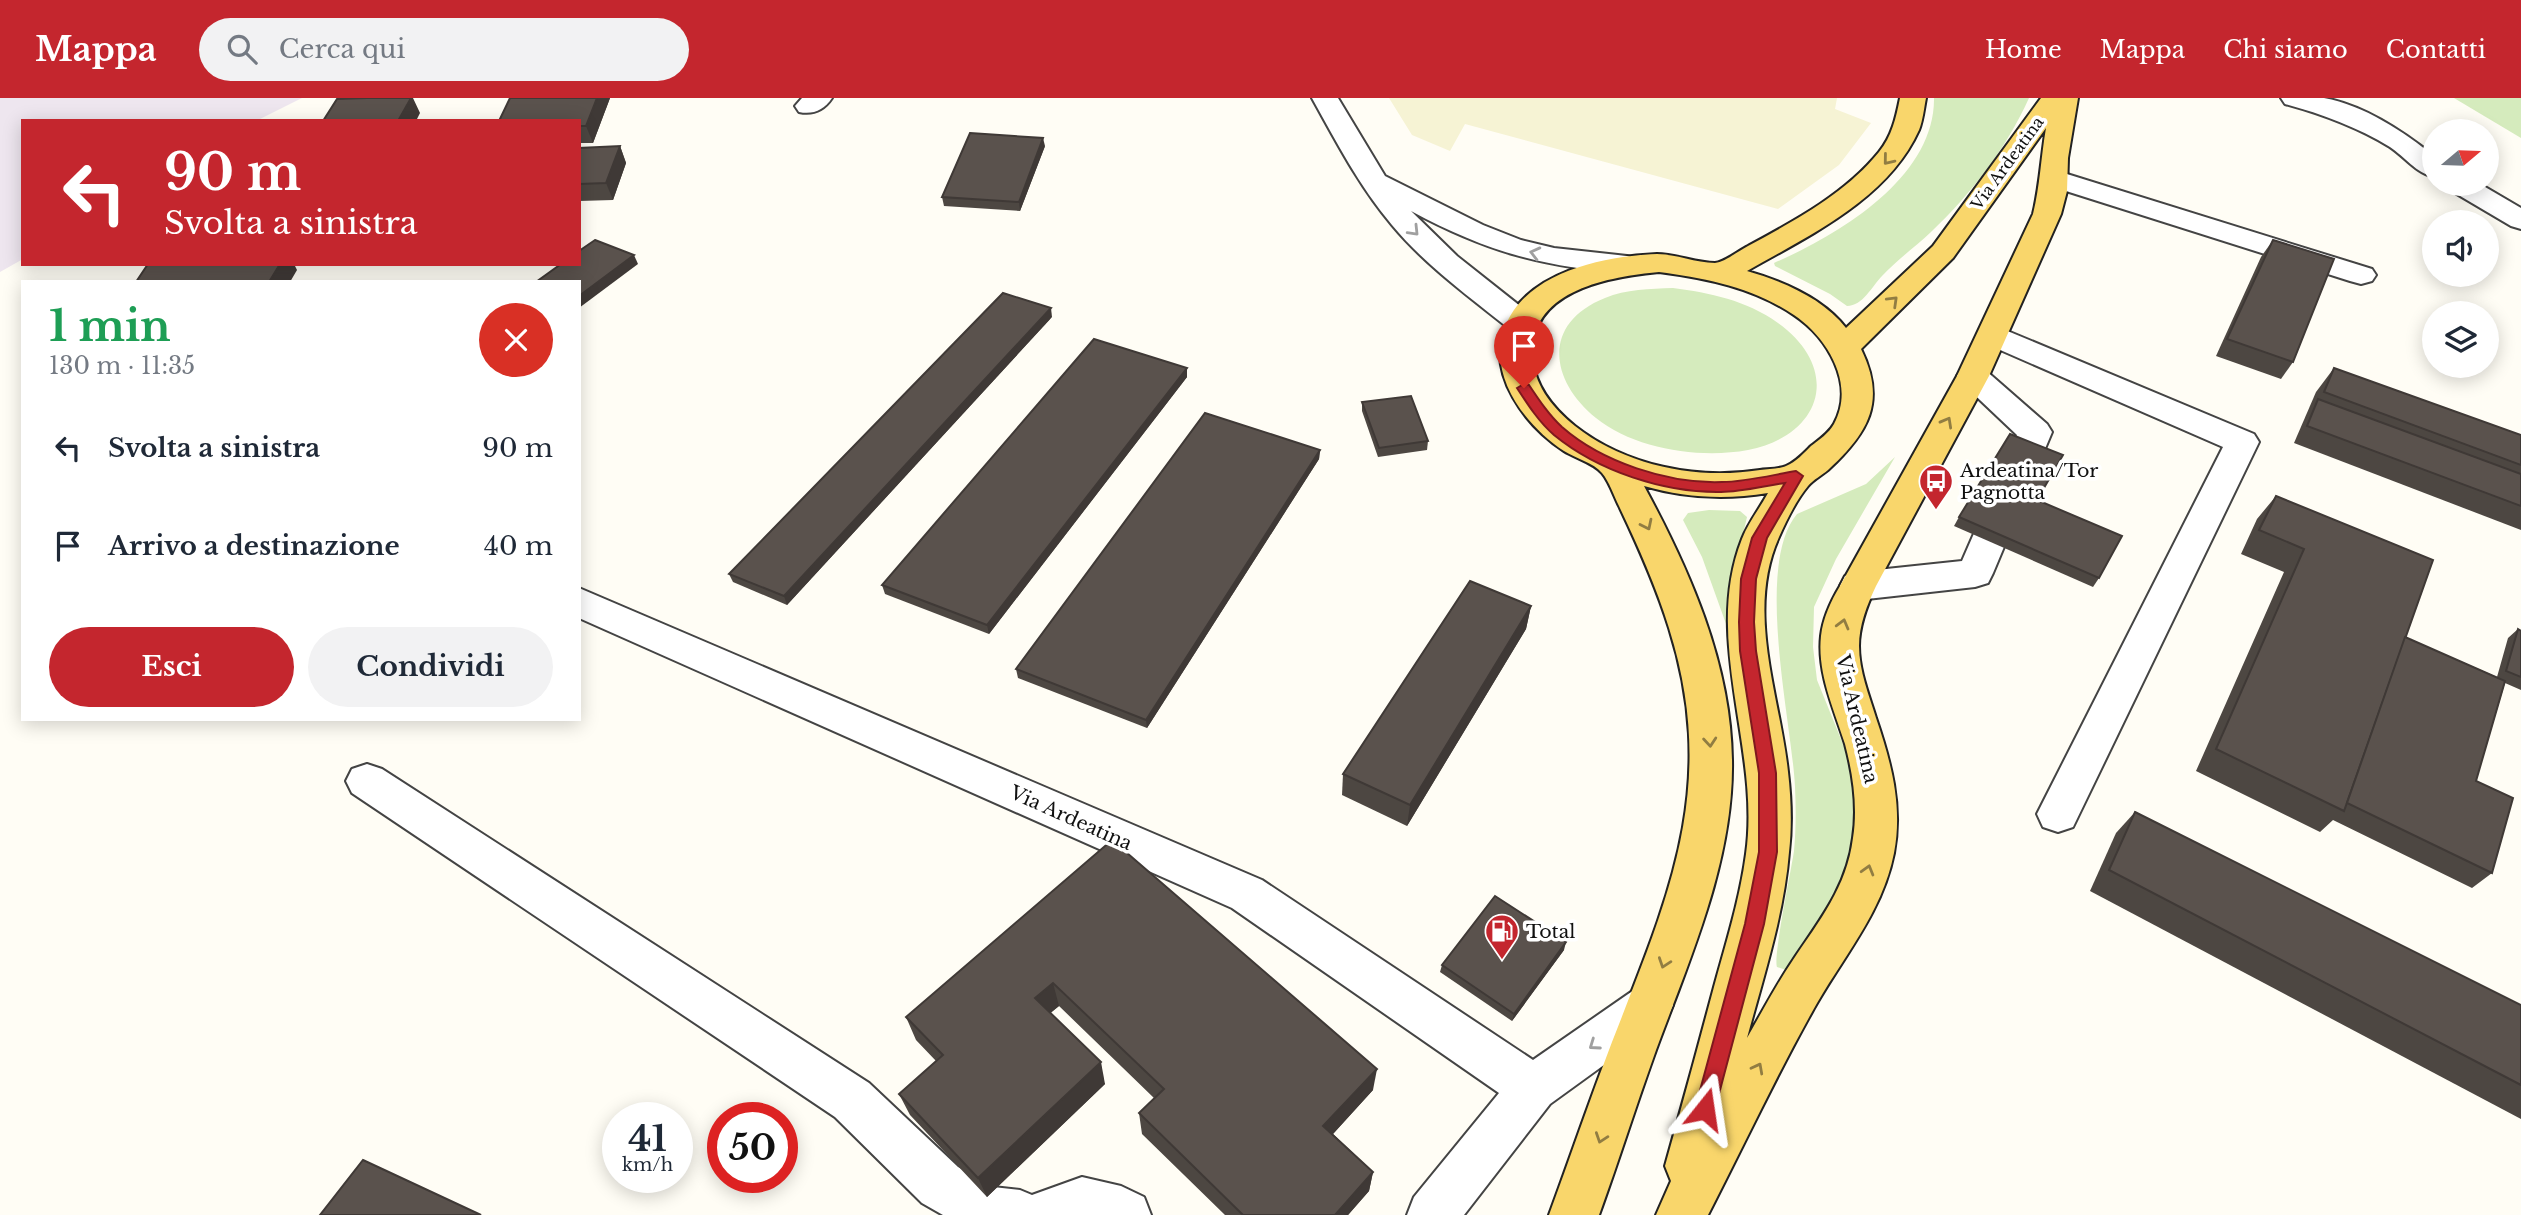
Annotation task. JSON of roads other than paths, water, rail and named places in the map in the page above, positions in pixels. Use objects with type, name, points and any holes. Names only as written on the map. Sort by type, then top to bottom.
[{"type":"main road","points":[[1724,272],[1829,209],[1879,171],[1902,140],[1911,114],[1913,98]]},
{"type":"main road","name":"Via Ardeatina","points":[[1844,348],[1943,252],[2054,98]]},
{"type":"main road","name":"Via Ardeatina","points":[[1679,1215],[1798,992],[1856,905],[1872,856],[1876,829],[1874,780],[1848,694],[1840,656],[1842,628],[1858,586],[1993,335],[2047,215],[2065,98]]},
{"type":"main road","points":[[1627,265],[1689,265],[1724,272],[1758,284],[1806,309],[1826,326],[1844,348],[1854,367],[1857,387],[1852,419],[1839,441],[1796,476],[1722,487],[1686,484],[1649,476],[1615,465],[1584,449],[1558,431],[1538,410],[1524,388],[1516,365],[1516,345],[1523,324],[1545,295],[1573,280],[1627,265]]},
{"type":"main road","points":[[1574,1215],[1650,1005],[1699,854],[1710,796],[1712,760],[1705,697],[1685,616],[1656,543],[1615,465]]},
{"type":"main road","name":"Via Ardeatina","points":[[1679,1215],[1754,924],[1768,852],[1768,773],[1750,666],[1746,622],[1748,590],[1760,538],[1796,476]]},
{"type":"street","points":[[1325,98],[1372,177],[1403,221],[1438,256],[1523,324]]},
{"type":"street","points":[[2294,98],[2340,111],[2400,142],[2422,159]]},
{"type":"street","points":[[1372,177],[1455,223],[1512,246],[1565,259],[1627,265]]},
{"type":"street","points":[[2054,178],[2361,275]]},
{"type":"street","points":[[2480,196],[2521,220]]},
{"type":"street","points":[[1993,335],[2242,442],[2058,814]]},
{"type":"street","points":[[1858,586],[1975,573],[2035,432],[1972,376]]},
{"type":"street","name":"Via Ardeatina","points":[[581,603],[1247,894],[1533,1088]]},
{"type":"street","points":[[367,781],[852,1100],[940,1185],[987,1212],[1020,1215]]},
{"type":"street","points":[[1432,1215],[1533,1088],[1650,1005]]},
{"type":"street","points":[[1044,1215],[1082,1202],[1121,1211],[1126,1215]]},
{"type":"place","name":"Ardeatina/Tor Pagnotta","points":[[1936,511]]},
{"type":"place","name":"Total","points":[[1502,961]]}]
